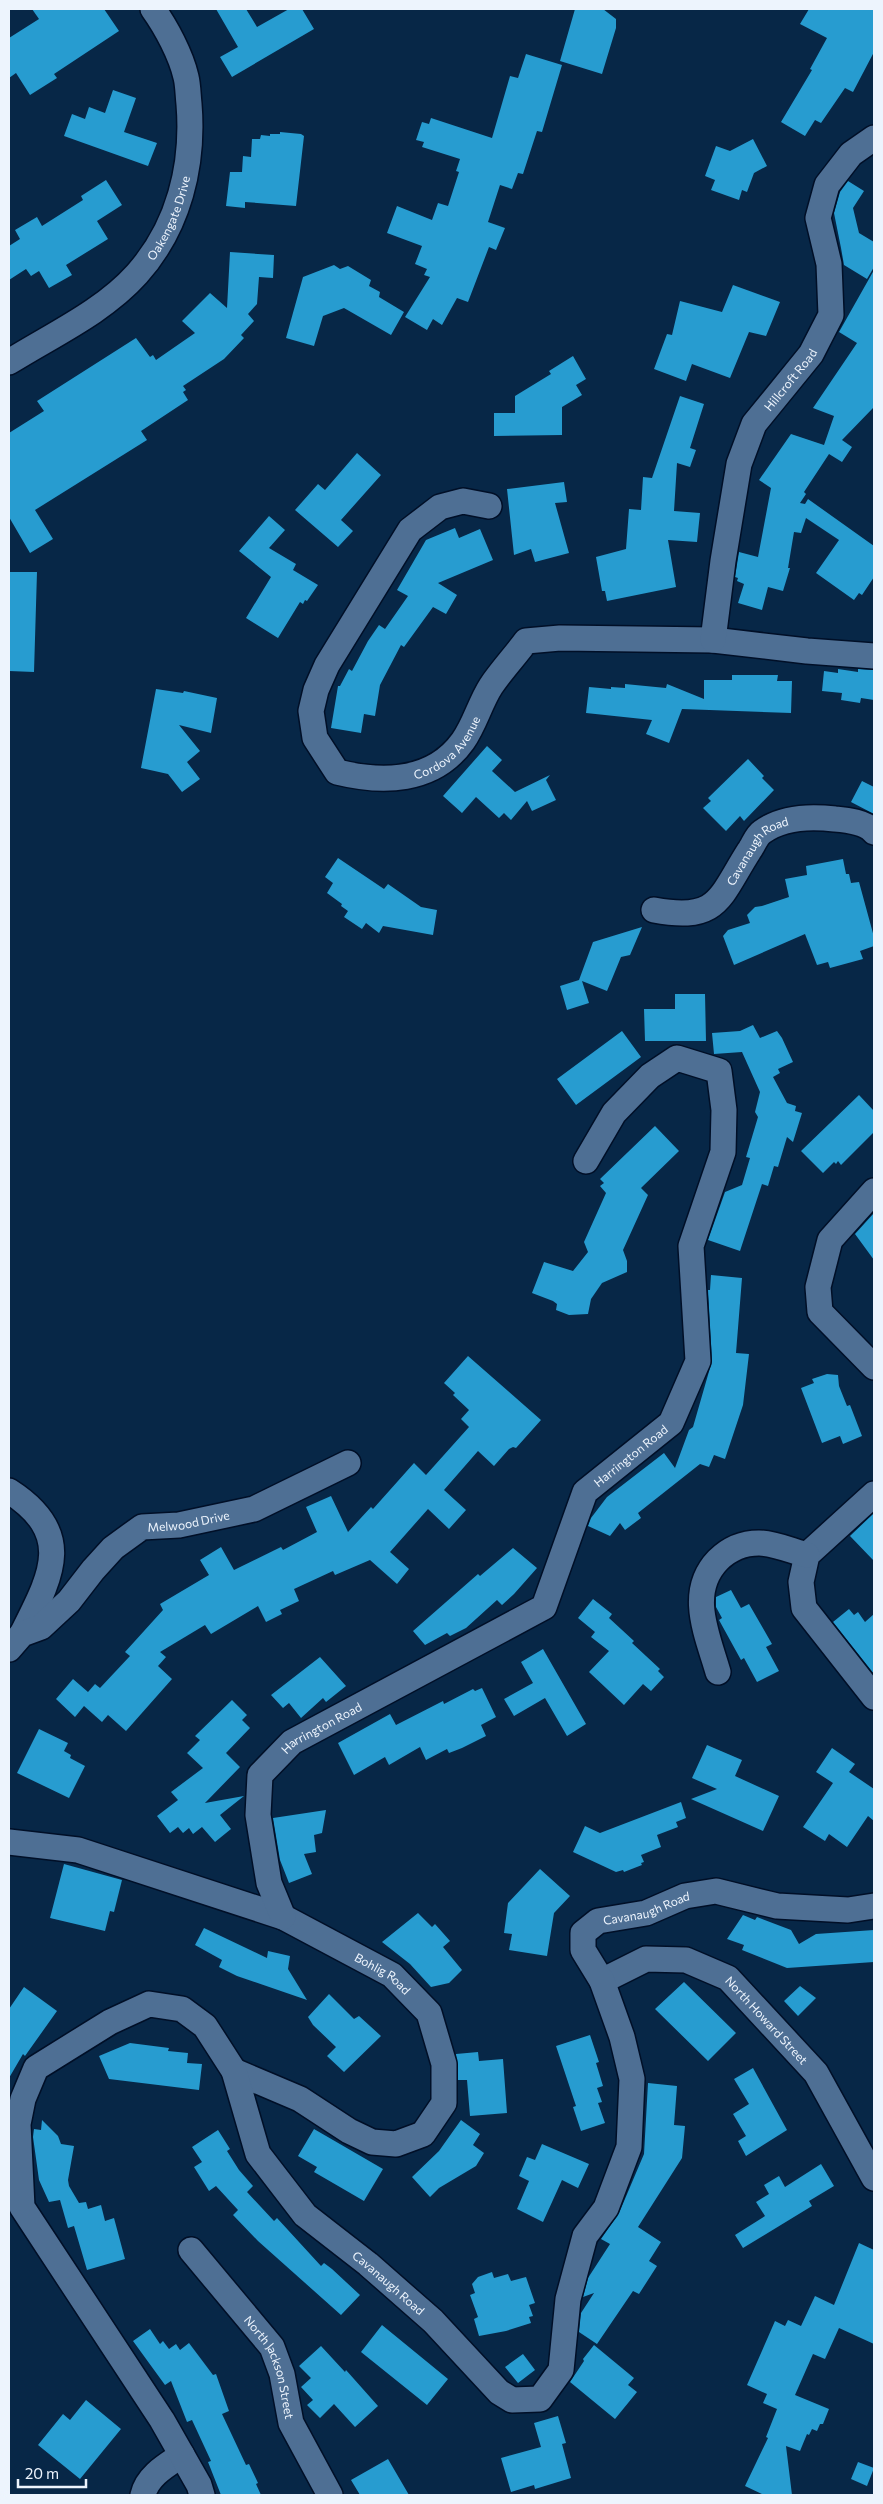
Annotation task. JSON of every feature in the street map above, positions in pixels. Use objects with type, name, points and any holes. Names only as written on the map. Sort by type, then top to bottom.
[{"type":"street","name":"Oakengate Drive","points":[[9,362],[100,306],[123,287],[137,274],[169,229],[182,192],[190,120],[186,77],[165,25],[153,9]]},
{"type":"street","name":"Hillcroft Road","points":[[713,640],[723,562],[739,464],[754,424],[811,354],[831,315],[829,264],[818,218],[827,185],[851,154],[874,138]]},
{"type":"street","name":"Cordova Avenue","points":[[489,506],[463,502],[440,507],[410,530],[328,665],[316,690],[311,711],[316,738],[337,772],[366,779],[408,777],[448,759],[463,741],[490,687],[526,640],[560,638],[713,640],[807,651],[874,656]]},
{"type":"street","name":"Cavanaugh Road","points":[[654,910],[673,914],[695,913],[714,905],[728,890],[761,833],[788,819],[825,818],[850,820],[874,832]]},
{"type":"street","name":"Harrington Road","points":[[282,1917],[269,1883],[258,1815],[260,1775],[292,1742],[544,1607],[585,1492],[671,1423],[698,1361],[691,1246],[723,1152],[724,1110],[719,1071],[678,1058],[650,1076],[614,1113],[586,1160]]},
{"type":"street","points":[[874,1191],[830,1240],[818,1287],[820,1312],[874,1368]]},
{"type":"street","name":"Melwood Drive","points":[[15,1641],[42,1626],[69,1601],[113,1548],[142,1527],[179,1526],[254,1509],[348,1463]]},
{"type":"street","points":[[9,1491],[42,1518],[52,1547],[49,1574],[15,1641]]},
{"type":"street","points":[[874,1494],[808,1555],[801,1582],[804,1608],[874,1697]]},
{"type":"street","points":[[718,1672],[701,1613],[700,1593],[708,1570],[726,1552],[744,1544],[760,1543],[808,1555]]},
{"type":"street","name":"Bohlig Road","points":[[9,1842],[78,1850],[282,1917],[392,1975],[429,2013],[444,2064],[444,2104],[423,2134],[396,2144],[372,2142],[350,2131],[300,2099],[234,2071]]},
{"type":"street","name":"Cavanaugh Road","points":[[202,2495],[199,2484],[162,2420],[22,2207],[18,2124],[23,2099],[36,2068],[110,2022],[148,2004],[182,2009],[205,2026],[234,2071],[258,2154],[305,2215],[368,2264],[433,2321],[499,2392],[512,2400],[540,2399],[561,2370],[568,2299],[586,2236],[606,2208],[628,2148],[632,2079],[622,2037],[602,1980],[583,1950],[583,1933],[598,1921],[646,1913],[685,1896],[716,1892],[778,1906],[848,1910],[874,1906]]},
{"type":"street","name":"North Howard Street","points":[[602,1980],[646,1959],[686,1960],[728,1978],[816,2073],[874,2178]]},
{"type":"street","name":"North Jackson Street","points":[[191,2250],[272,2347],[282,2374],[291,2423],[330,2495]]},
{"type":"street","points":[[143,2495],[144,2487],[157,2473],[182,2455]]},
{"type":"building","points":[[32,9],[104,9],[119,31],[54,74],[57,78],[30,95],[16,73],[9,78],[9,38],[39,19]]},
{"type":"building","points":[[216,9],[246,9],[257,27],[289,9],[302,9],[314,29],[232,77],[220,57],[238,47]]},
{"type":"building","points":[[575,9],[603,9],[616,19],[616,28],[602,74],[560,61]]},
{"type":"building","points":[[809,9],[874,9],[874,52],[853,92],[845,88],[821,123],[815,120],[805,136],[781,122],[812,70],[810,69],[827,38],[800,24]]},
{"type":"building","points":[[526,54],[562,65],[542,132],[537,131],[523,174],[518,173],[512,189],[500,185],[488,222],[505,228],[496,250],[489,247],[468,302],[457,298],[442,325],[433,319],[427,330],[405,317],[430,277],[424,275],[427,269],[415,264],[422,246],[387,233],[397,206],[432,220],[438,203],[448,206],[459,172],[456,171],[460,159],[422,147],[424,142],[416,140],[422,122],[429,124],[431,118],[492,138],[510,76],[518,78]]},
{"type":"building","points":[[113,90],[136,98],[124,132],[157,143],[148,166],[64,136],[72,114],[85,119],[89,107],[105,113]]},
{"type":"building","points":[[280,132],[304,136],[296,206],[245,202],[245,208],[226,206],[230,172],[242,172],[243,156],[251,157],[252,139],[260,139],[261,135],[280,134]]},
{"type":"building","points":[[753,139],[767,166],[754,173],[747,192],[742,190],[739,200],[711,190],[715,180],[705,176],[716,146],[730,151]]},
{"type":"building","points":[[106,180],[122,205],[97,221],[108,239],[66,265],[72,275],[49,288],[39,271],[31,276],[26,269],[9,280],[9,246],[20,239],[15,230],[37,217],[42,226],[83,200],[81,196]]},
{"type":"building","points":[[848,181],[864,191],[853,208],[859,233],[874,242],[874,267],[867,279],[844,265],[834,213],[840,192]]},
{"type":"building","points":[[230,252],[274,255],[273,278],[259,277],[257,304],[248,314],[254,321],[241,335],[244,338],[224,359],[183,386],[186,390],[183,392],[188,400],[141,431],[147,440],[35,510],[53,539],[30,553],[9,517],[9,433],[44,411],[37,401],[136,338],[150,357],[153,355],[156,360],[195,333],[182,321],[210,293],[227,308]]},
{"type":"building","points":[[334,265],[340,269],[348,266],[371,280],[369,286],[380,292],[379,297],[404,312],[391,335],[344,308],[323,316],[314,346],[286,338],[303,277]]},
{"type":"building","points":[[874,270],[874,407],[842,440],[852,447],[842,462],[829,454],[804,492],[806,494],[800,503],[805,504],[808,499],[874,546],[874,577],[862,595],[859,593],[854,600],[816,573],[839,540],[806,518],[801,533],[794,532],[788,568],[790,568],[783,591],[768,587],[762,610],[738,603],[744,584],[737,581],[738,578],[735,577],[739,552],[758,557],[771,488],[759,480],[791,434],[824,445],[834,416],[813,408],[857,343],[839,332]]},
{"type":"building","points":[[733,285],[780,302],[766,336],[749,332],[730,378],[692,364],[686,381],[654,369],[667,334],[672,335],[680,301],[722,312]]},
{"type":"building","points":[[573,356],[586,379],[576,385],[582,395],[562,407],[562,435],[494,436],[494,413],[515,413],[515,396],[551,374],[549,371]]},
{"type":"building","points":[[680,396],[704,404],[690,448],[696,450],[690,467],[677,463],[674,511],[700,513],[697,542],[668,540],[676,587],[607,601],[605,591],[602,591],[596,557],[626,549],[629,509],[641,510],[643,477],[652,478]]},
{"type":"building","points":[[357,453],[381,475],[341,520],[353,531],[338,547],[295,510],[318,484],[325,490]]},
{"type":"building","points":[[564,482],[567,502],[555,503],[569,553],[535,562],[531,549],[514,555],[507,489]]},
{"type":"building","points":[[269,516],[285,530],[269,548],[296,564],[293,570],[318,585],[307,601],[305,600],[303,604],[300,602],[278,638],[246,618],[271,577],[239,551]]},
{"type":"building","points":[[455,528],[459,538],[480,529],[493,560],[438,583],[457,595],[446,614],[433,607],[404,647],[401,645],[380,685],[375,716],[364,714],[361,733],[331,728],[338,686],[340,686],[349,669],[352,671],[379,625],[385,629],[408,596],[397,590],[426,540]]},
{"type":"building","points":[[9,572],[37,572],[34,672],[9,671]]},
{"type":"building","points":[[838,669],[858,672],[858,669],[874,670],[874,700],[861,698],[860,703],[841,700],[842,693],[822,691],[824,671],[838,673]]},
{"type":"building","points":[[732,675],[778,675],[777,681],[792,681],[791,713],[682,709],[669,743],[646,734],[652,720],[586,713],[589,687],[625,688],[625,684],[666,688],[667,684],[704,699],[704,680],[732,680]]},
{"type":"building","points":[[156,689],[183,693],[184,691],[217,698],[211,733],[179,725],[200,751],[187,762],[200,779],[182,792],[168,774],[141,768]]},
{"type":"building","points":[[487,746],[502,760],[492,771],[515,792],[550,775],[546,780],[556,800],[532,811],[527,801],[511,820],[504,813],[499,818],[476,797],[462,813],[443,796]]},
{"type":"building","points":[[748,759],[774,790],[744,821],[740,816],[726,831],[703,808],[711,801],[708,798]]},
{"type":"building","points":[[862,781],[874,787],[874,814],[851,802]]},
{"type":"building","points":[[338,858],[384,889],[388,884],[421,907],[437,910],[433,935],[383,926],[379,933],[366,923],[362,929],[344,917],[348,911],[327,893],[333,883],[325,877]]},
{"type":"building","points":[[843,859],[846,874],[849,874],[851,883],[859,882],[874,937],[874,946],[860,951],[863,959],[830,968],[828,962],[817,965],[805,934],[734,965],[723,936],[728,930],[750,923],[747,915],[755,907],[789,897],[785,879],[807,875],[806,866]]},
{"type":"building","points":[[642,927],[630,955],[621,957],[607,991],[582,981],[589,1003],[567,1010],[560,986],[579,980],[593,942]]},
{"type":"building","points":[[675,994],[705,994],[706,1041],[645,1041],[644,1009],[675,1009]]},
{"type":"building","points":[[753,1025],[760,1038],[777,1031],[782,1038],[793,1062],[778,1069],[780,1073],[773,1077],[787,1103],[796,1106],[795,1111],[802,1113],[793,1142],[787,1137],[778,1167],[774,1166],[768,1186],[762,1184],[740,1251],[708,1240],[725,1192],[742,1185],[750,1158],[746,1157],[758,1117],[755,1112],[760,1092],[742,1052],[714,1054],[712,1033],[740,1031]]},
{"type":"building","points":[[622,1031],[641,1057],[576,1105],[557,1079]]},
{"type":"building","points":[[859,1095],[874,1111],[874,1132],[841,1165],[838,1161],[836,1164],[834,1162],[823,1173],[801,1151]]},
{"type":"building","points":[[655,1126],[679,1151],[641,1188],[648,1195],[623,1250],[627,1261],[627,1272],[602,1283],[591,1299],[588,1314],[569,1315],[556,1310],[557,1304],[553,1301],[532,1293],[544,1262],[573,1271],[588,1252],[584,1242],[606,1193],[600,1186],[604,1183],[600,1179]]},
{"type":"building","points":[[874,1213],[874,1260],[855,1234]]},
{"type":"building","points":[[711,1275],[742,1278],[736,1353],[749,1354],[743,1405],[725,1459],[714,1455],[709,1467],[700,1464],[638,1513],[641,1518],[625,1530],[620,1523],[610,1536],[588,1526],[591,1518],[607,1497],[664,1453],[675,1468],[689,1430],[693,1427],[712,1361],[708,1290],[710,1290]]},
{"type":"building","points":[[468,1356],[541,1420],[516,1448],[509,1449],[494,1466],[478,1451],[444,1490],[466,1510],[449,1529],[428,1509],[390,1552],[409,1569],[397,1584],[370,1560],[335,1575],[333,1571],[294,1589],[299,1601],[280,1610],[282,1614],[266,1622],[258,1606],[211,1634],[205,1625],[160,1652],[166,1657],[158,1666],[172,1679],[126,1731],[108,1715],[102,1722],[84,1706],[75,1717],[56,1699],[73,1679],[88,1692],[95,1684],[100,1688],[130,1656],[125,1652],[163,1610],[160,1604],[209,1575],[200,1560],[221,1547],[234,1570],[281,1547],[283,1550],[317,1532],[306,1507],[331,1496],[348,1532],[371,1507],[373,1509],[414,1463],[426,1475],[469,1427],[461,1419],[469,1410],[453,1395],[455,1393],[444,1383]]},
{"type":"building","points":[[827,1374],[838,1375],[839,1386],[847,1406],[850,1405],[862,1436],[843,1444],[840,1436],[822,1443],[801,1388],[814,1383],[812,1379]]},
{"type":"building","points":[[874,1513],[874,1561],[850,1536]]},
{"type":"building","points":[[513,1548],[537,1568],[514,1594],[502,1605],[497,1600],[466,1628],[450,1636],[447,1633],[425,1645],[413,1631],[478,1574],[480,1576]]},
{"type":"building","points":[[731,1590],[741,1608],[749,1604],[772,1644],[766,1647],[779,1671],[757,1682],[744,1658],[741,1660],[719,1620],[722,1618],[716,1607],[716,1597]]},
{"type":"building","points":[[593,1599],[612,1614],[609,1618],[634,1641],[632,1643],[660,1669],[658,1671],[664,1677],[651,1691],[643,1684],[624,1705],[589,1672],[609,1651],[591,1637],[595,1632],[578,1618]]},
{"type":"building","points":[[849,1609],[854,1615],[858,1612],[865,1622],[874,1614],[874,1674],[833,1622]]},
{"type":"building","points":[[543,1649],[586,1724],[567,1736],[545,1698],[514,1716],[504,1699],[533,1683],[521,1662]]},
{"type":"building","points":[[320,1657],[346,1686],[326,1702],[323,1698],[301,1718],[289,1703],[283,1708],[271,1695]]},
{"type":"building","points":[[482,1688],[496,1717],[481,1725],[486,1736],[449,1753],[447,1749],[426,1760],[420,1747],[389,1765],[385,1757],[354,1775],[338,1743],[390,1714],[396,1725],[443,1701],[444,1704],[473,1689],[475,1691]]},
{"type":"building","points":[[232,1700],[247,1715],[242,1720],[250,1728],[226,1753],[240,1767],[205,1803],[244,1796],[220,1815],[231,1829],[215,1842],[202,1827],[193,1834],[189,1828],[183,1833],[178,1827],[170,1833],[157,1816],[178,1800],[171,1792],[203,1768],[187,1753],[200,1740],[195,1736]]},
{"type":"building","points":[[39,1729],[68,1743],[64,1751],[71,1755],[70,1758],[85,1766],[69,1798],[17,1773]]},
{"type":"building","points":[[707,1745],[742,1760],[735,1776],[779,1796],[763,1831],[691,1799],[717,1789],[692,1778]]},
{"type":"building","points":[[832,1748],[855,1764],[849,1772],[874,1789],[874,1821],[868,1816],[847,1847],[829,1834],[825,1841],[803,1827],[833,1783],[816,1772]]},
{"type":"building","points":[[681,1802],[686,1818],[676,1822],[678,1827],[657,1835],[661,1847],[641,1855],[644,1862],[641,1863],[642,1865],[624,1872],[623,1870],[616,1872],[573,1852],[585,1826],[600,1833]]},
{"type":"building","points":[[326,1810],[322,1833],[314,1835],[316,1852],[304,1854],[312,1874],[289,1883],[280,1860],[273,1818]]},
{"type":"building","points":[[64,1864],[122,1880],[114,1912],[110,1911],[105,1931],[50,1918]]},
{"type":"building","points":[[540,1869],[570,1896],[554,1913],[547,1956],[509,1950],[512,1934],[504,1933],[508,1903]]},
{"type":"building","points":[[418,1913],[432,1927],[435,1924],[450,1941],[443,1947],[462,1970],[449,1983],[431,1987],[410,1964],[382,1942]]},
{"type":"building","points":[[743,1915],[755,1920],[757,1917],[791,1930],[799,1944],[816,1934],[874,1930],[874,1962],[787,1968],[742,1950],[744,1945],[727,1939]]},
{"type":"building","points":[[204,1928],[267,1958],[268,1951],[290,1956],[288,1969],[307,2000],[237,1976],[219,1967],[222,1960],[195,1945]]},
{"type":"building","points":[[684,1982],[736,2033],[708,2061],[655,2009]]},
{"type":"building","points":[[800,1986],[816,1998],[798,2016],[784,2001]]},
{"type":"building","points":[[24,1987],[57,2011],[25,2056],[23,2054],[9,2078],[9,2009]]},
{"type":"building","points":[[329,1994],[354,2019],[359,2016],[381,2036],[344,2072],[327,2056],[336,2047],[313,2025],[308,2017]]},
{"type":"building","points":[[590,2035],[599,2062],[596,2063],[603,2086],[597,2088],[602,2102],[598,2103],[605,2123],[581,2131],[573,2107],[576,2106],[556,2046]]},
{"type":"building","points":[[130,2043],[169,2048],[168,2051],[188,2053],[187,2063],[202,2064],[199,2090],[109,2079],[99,2056]]},
{"type":"building","points":[[478,2052],[479,2061],[503,2059],[507,2113],[470,2116],[467,2080],[458,2080],[456,2054]]},
{"type":"building","points":[[753,2068],[787,2130],[746,2156],[738,2141],[746,2136],[733,2114],[749,2104],[734,2079]]},
{"type":"building","points":[[648,2083],[677,2086],[674,2125],[685,2126],[682,2158],[638,2227],[661,2242],[649,2261],[657,2266],[639,2294],[633,2291],[597,2344],[579,2332],[581,2313],[594,2293],[583,2297],[588,2278],[610,2244],[601,2239],[619,2213],[644,2154]]},
{"type":"building","points":[[42,2120],[58,2136],[61,2144],[74,2146],[68,2180],[69,2186],[79,2203],[86,2202],[88,2209],[101,2205],[105,2221],[114,2218],[125,2259],[87,2270],[74,2226],[68,2228],[60,2200],[49,2202],[39,2180],[33,2137],[34,2129],[41,2130]]},
{"type":"building","points":[[461,2120],[480,2134],[473,2145],[484,2153],[476,2166],[439,2188],[430,2197],[412,2177],[439,2151]]},
{"type":"building","points":[[314,2129],[383,2169],[364,2201],[314,2172],[317,2167],[298,2156]]},
{"type":"building","points":[[218,2130],[230,2149],[227,2151],[239,2170],[253,2186],[247,2192],[274,2221],[277,2218],[321,2266],[324,2263],[360,2295],[341,2315],[258,2241],[233,2215],[238,2210],[216,2186],[209,2191],[194,2167],[202,2162],[192,2147]]},
{"type":"building","points":[[542,2144],[589,2164],[578,2188],[562,2180],[543,2222],[517,2209],[529,2181],[519,2176],[527,2157],[535,2160]]},
{"type":"building","points":[[821,2164],[834,2186],[809,2201],[812,2206],[743,2248],[735,2235],[765,2216],[756,2202],[769,2194],[764,2185],[779,2176],[785,2187]]},
{"type":"building","points":[[859,2243],[874,2250],[874,2344],[839,2328],[825,2359],[813,2354],[795,2395],[829,2409],[823,2424],[820,2424],[817,2431],[812,2429],[809,2435],[807,2434],[800,2451],[786,2446],[792,2495],[764,2495],[745,2486],[768,2438],[766,2437],[777,2409],[763,2403],[767,2394],[747,2385],[775,2321],[785,2326],[788,2320],[801,2326],[815,2296],[834,2305]]},
{"type":"building","points":[[492,2272],[494,2278],[508,2274],[511,2281],[526,2277],[535,2303],[529,2305],[533,2316],[529,2317],[531,2323],[506,2331],[479,2336],[474,2319],[478,2317],[470,2295],[475,2293],[472,2284],[478,2277]]},
{"type":"building","points":[[382,2325],[448,2379],[427,2405],[361,2352]]},
{"type":"building","points":[[150,2329],[160,2344],[163,2341],[169,2349],[176,2344],[180,2350],[189,2343],[213,2375],[216,2374],[229,2411],[222,2414],[246,2465],[249,2464],[258,2483],[256,2484],[261,2495],[221,2495],[208,2462],[211,2461],[192,2420],[187,2422],[171,2381],[165,2385],[133,2341]]},
{"type":"building","points":[[594,2345],[634,2378],[628,2385],[637,2392],[615,2419],[570,2382],[584,2361],[583,2359]]},
{"type":"building","points":[[321,2346],[345,2372],[346,2370],[378,2406],[355,2427],[334,2404],[320,2418],[307,2405],[313,2400],[301,2387],[311,2378],[299,2366]]},
{"type":"building","points":[[523,2354],[535,2370],[518,2383],[505,2367]]},
{"type":"building","points":[[86,2400],[121,2429],[80,2479],[38,2445],[63,2414],[70,2420]]},
{"type":"building","points":[[558,2416],[566,2443],[562,2444],[571,2478],[535,2489],[534,2485],[511,2492],[501,2458],[541,2447],[534,2423]]},
{"type":"building","points":[[388,2459],[409,2495],[360,2495],[351,2480]]},
{"type":"building","points":[[858,2462],[874,2468],[867,2486],[851,2479]]}]
